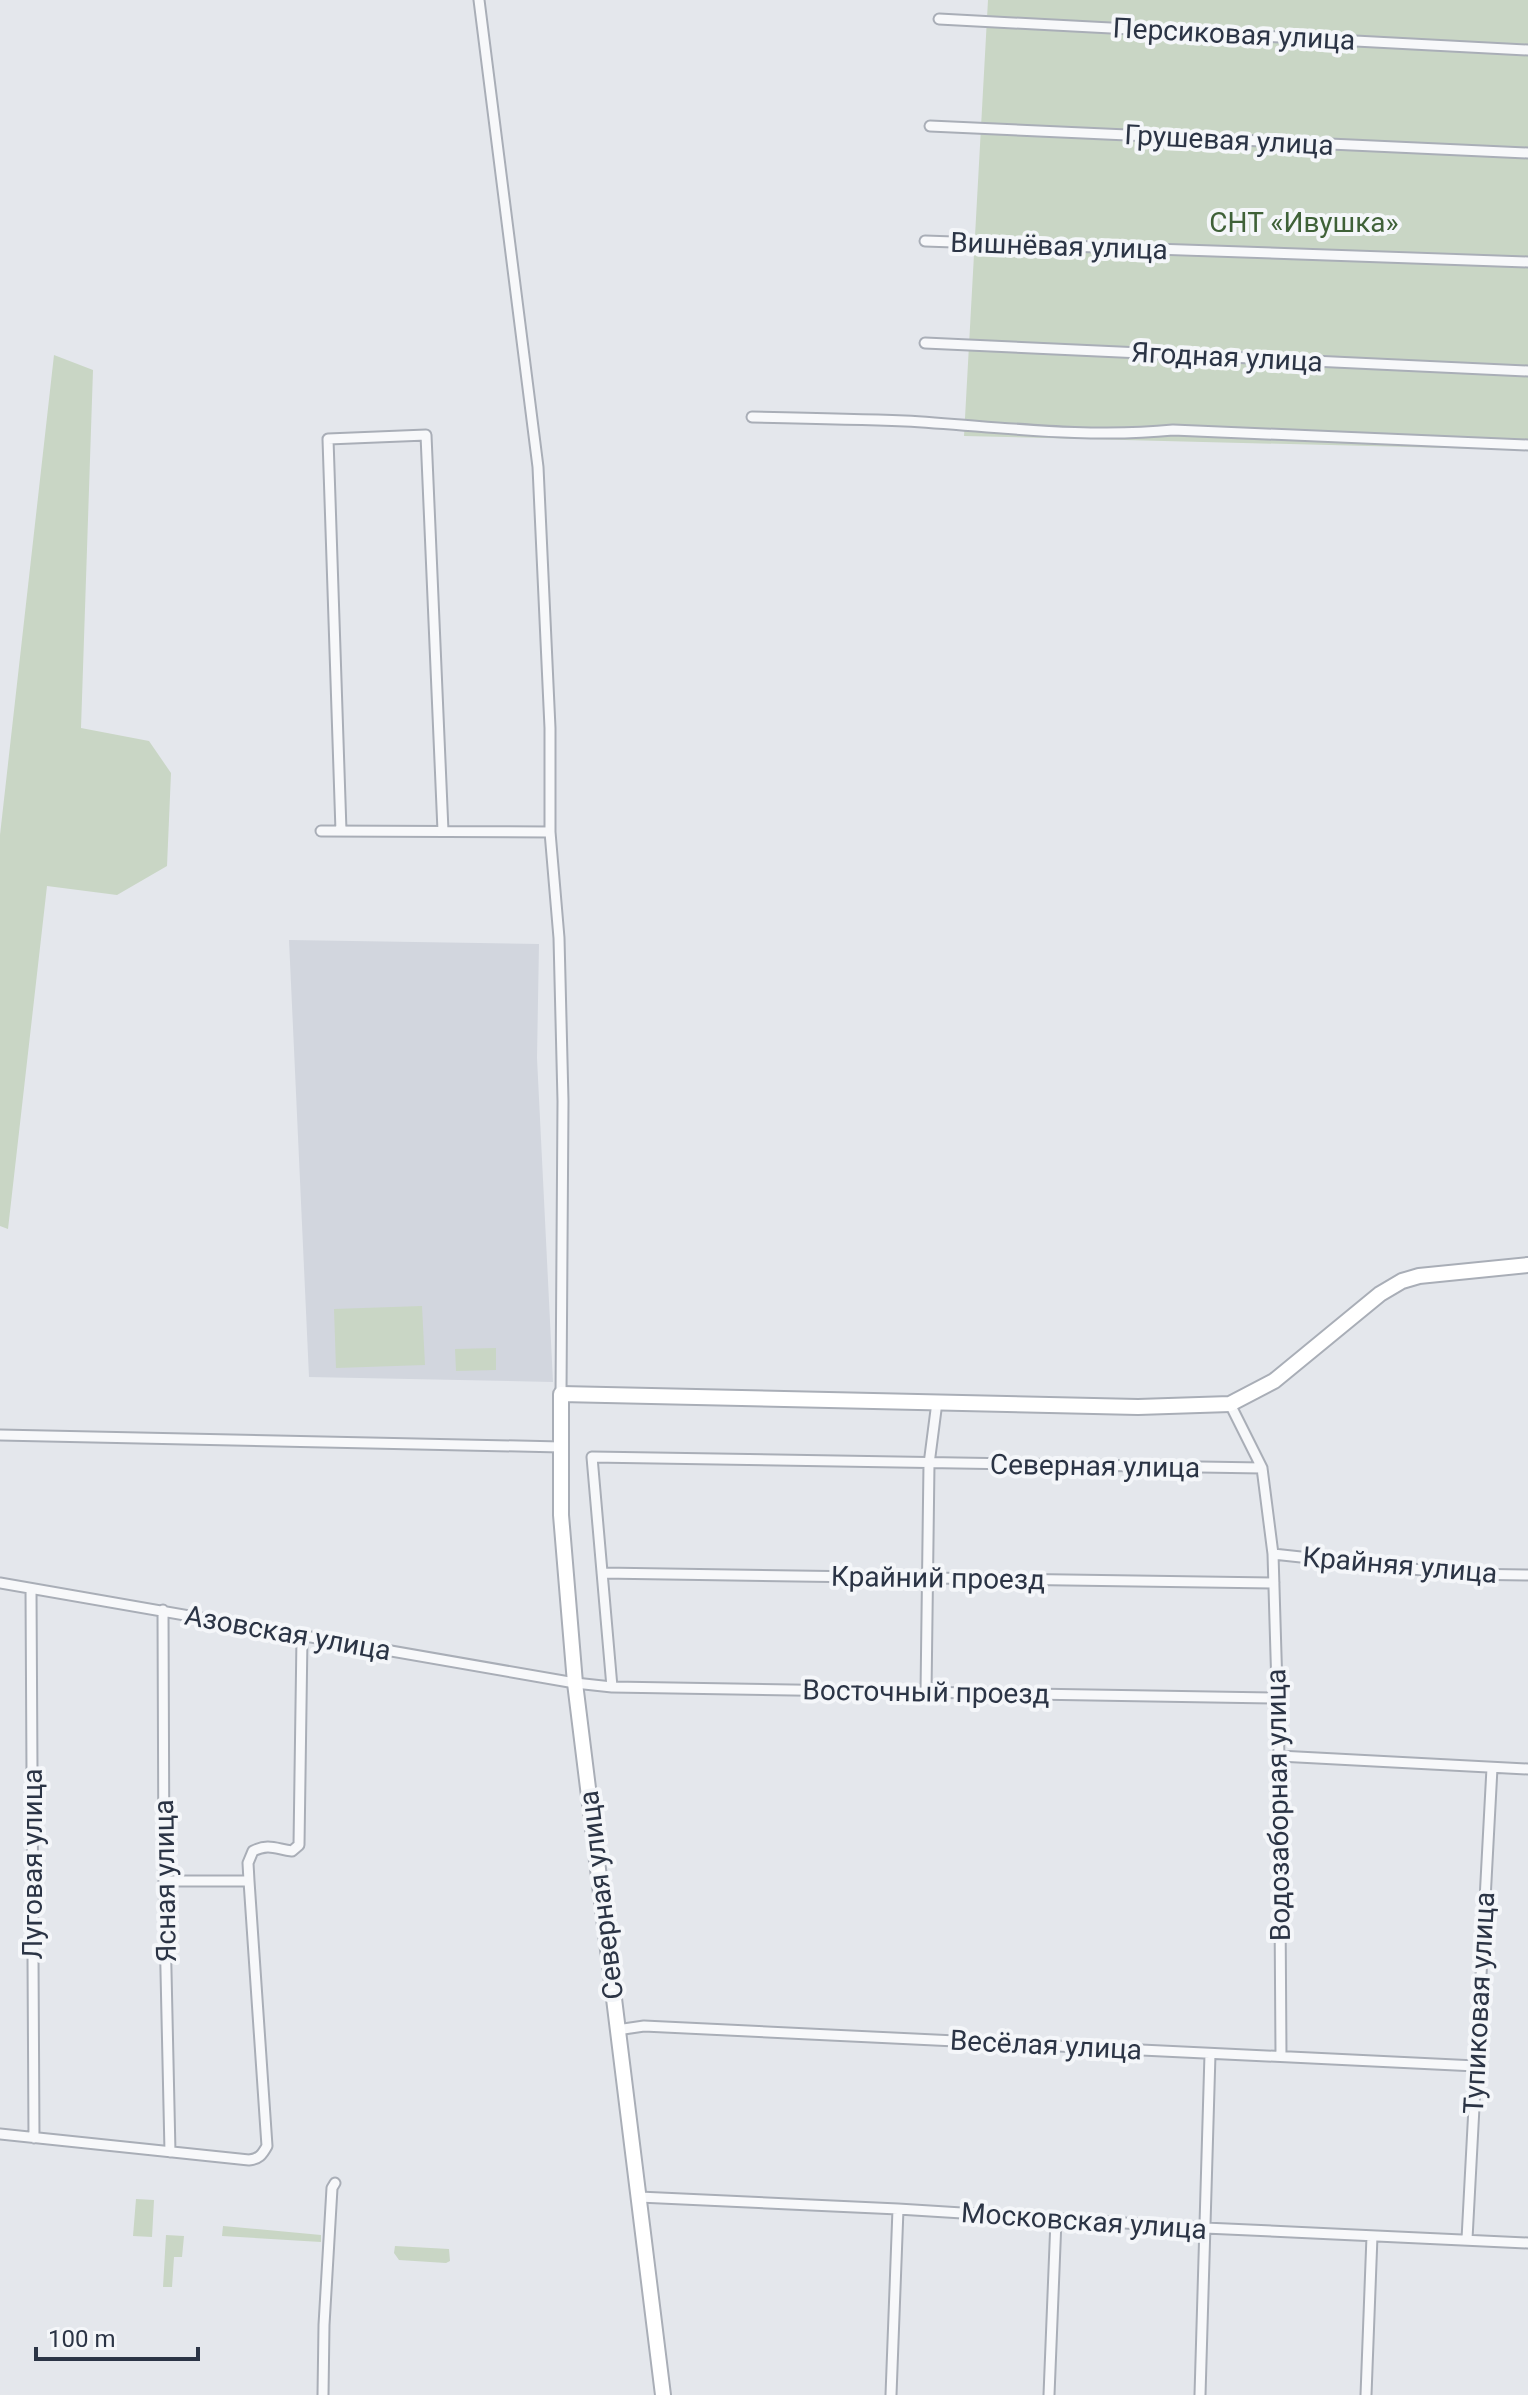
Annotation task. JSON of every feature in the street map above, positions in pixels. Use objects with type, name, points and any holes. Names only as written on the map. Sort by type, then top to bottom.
[{"type":"street","points":[[479,0],[538,467],[550,728],[550,832],[559,938],[563,1148],[561,1394],[1138,1407],[1230,1404],[1274,1381],[1380,1294],[1402,1281],[1426,1275],[1528,1265]]},
{"type":"street","name":"Персиковая улица","points":[[939,19],[1528,50]]},
{"type":"street","name":"Грушевая улица","points":[[930,126],[1528,153]]},
{"type":"street","name":"Вишнёвая улица","points":[[925,241],[1528,262]]},
{"type":"street","name":"Ягодная улица","points":[[925,343],[1528,371]]},
{"type":"street","points":[[752,417],[905,421],[1008,430],[1135,434],[1173,430],[1528,445]]},
{"type":"street","points":[[341,831],[328,439],[426,435],[443,831]]},
{"type":"street","points":[[321,831],[550,832]]},
{"type":"street","name":"Северная улица","points":[[561,1394],[561,1515],[575,1683],[663,2395]]},
{"type":"street","points":[[926,1693],[929,1464],[937,1402]]},
{"type":"street","name":"Водозаборная улица","points":[[1230,1404],[1262,1468],[1273,1554],[1279,1756],[1281,2055]]},
{"type":"street","points":[[0,1435],[561,1447]]},
{"type":"street","name":"Северная улица","points":[[602,1573],[592,1457],[1262,1468]]},
{"type":"street","name":"Крайняя улица","points":[[1273,1554],[1459,1574],[1528,1575]]},
{"type":"street","points":[[602,1573],[612,1687]]},
{"type":"street","name":"Крайний проезд","points":[[602,1573],[1274,1583]]},
{"type":"street","name":"Азовская улица","points":[[0,1583],[575,1683]]},
{"type":"street","name":"Луговая улица","points":[[31,1589],[34,2138]]},
{"type":"street","name":"Ясная улица","points":[[163,1610],[164,1881],[170,2152]]},
{"type":"street","points":[[0,2134],[249,2160],[257,2159],[267,2146],[248,1863],[253,1851],[263,1846],[292,1851],[299,1845],[302,1637]]},
{"type":"street","name":"Восточный проезд","points":[[575,1683],[612,1687],[1277,1698]]},
{"type":"street","points":[[1279,1756],[1528,1769]]},
{"type":"street","name":"Тупиковая улица","points":[[1467,2239],[1492,1768]]},
{"type":"street","points":[[164,1881],[249,1881]]},
{"type":"street","name":"Весёлая улица","points":[[617,2030],[644,2026],[1476,2066]]},
{"type":"street","points":[[1200,2395],[1210,2054]]},
{"type":"street","points":[[323,2393],[327,2270],[332,2188],[335,2183]]},
{"type":"street","name":"Московская улица","points":[[639,2197],[1528,2243]]},
{"type":"street","points":[[891,2395],[898,2209]]},
{"type":"street","points":[[1049,2395],[1056,2220]]},
{"type":"street","points":[[1366,2395],[1372,2236]]},
{"type":"shaded area","points":[[289,940],[539,944],[537,1058],[553,1382],[309,1377]]},
{"type":"green space","name":"СНТ «Ивушка»","points":[[988,0],[1528,0],[1528,450],[964,436]]},
{"type":"green space","points":[[54,355],[93,370],[81,728],[149,741],[171,773],[167,866],[117,895],[47,886],[8,1229],[0,1226],[0,835]]},
{"type":"green space","points":[[422,1306],[425,1365],[336,1368],[334,1309]]},
{"type":"green space","points":[[496,1348],[496,1370],[456,1371],[455,1349]]},
{"type":"green space","points":[[136,2199],[154,2200],[152,2237],[133,2236]]},
{"type":"green space","points":[[223,2226],[321,2235],[321,2242],[222,2236]]},
{"type":"green space","points":[[166,2235],[184,2236],[182,2257],[174,2257],[172,2287],[163,2287]]},
{"type":"green space","points":[[395,2246],[449,2249],[450,2261],[399,2260],[394,2253]]}]
